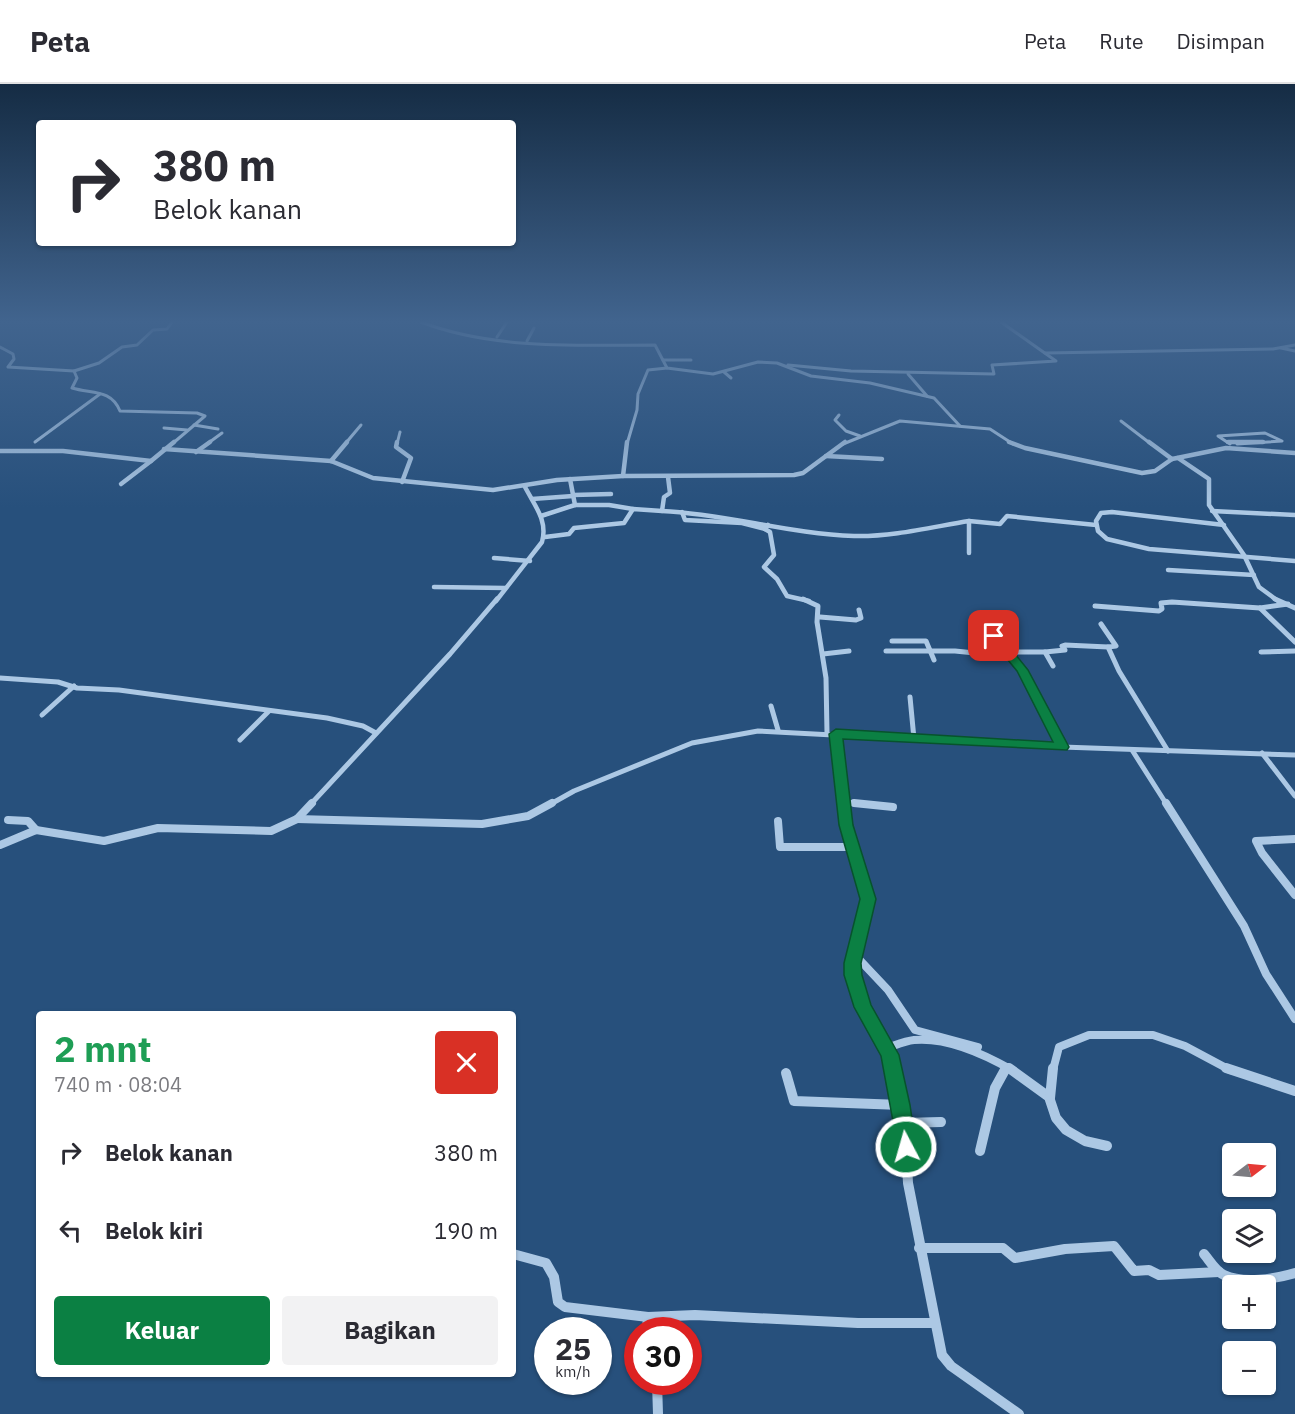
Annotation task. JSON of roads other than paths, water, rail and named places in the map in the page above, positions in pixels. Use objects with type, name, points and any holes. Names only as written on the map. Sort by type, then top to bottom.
[{"type":"street","points":[[74,384],[72,388],[114,398],[119,404],[119,411],[204,415],[145,468],[121,484]]},
{"type":"street","points":[[623,476],[625,451],[637,410],[641,384]]},
{"type":"street","points":[[875,384],[936,399],[960,426]]},
{"type":"street","points":[[917,384],[927,396]]},
{"type":"street","points":[[34,442],[52,427],[66,420],[78,407],[100,394]]},
{"type":"street","points":[[839,415],[835,420],[840,426],[860,436]]},
{"type":"street","points":[[164,449],[331,461],[362,475],[402,482],[493,490],[570,479],[623,476],[799,474],[860,436],[896,421],[994,430],[1009,442],[1024,448],[1132,472],[1155,471],[1175,458],[1226,448],[1295,453]]},
{"type":"street","points":[[1121,422],[1209,479],[1209,505],[1246,558],[1263,592],[1295,608]]},
{"type":"street","points":[[193,425],[220,431],[196,453]]},
{"type":"street","points":[[331,461],[361,425]]},
{"type":"street","points":[[164,428],[187,430]]},
{"type":"street","points":[[400,432],[396,447],[407,453],[411,460],[402,482]]},
{"type":"street","points":[[1252,443],[1282,441],[1265,433],[1218,436],[1228,443],[1252,443],[1261,450]]},
{"type":"street","points":[[0,451],[63,451],[151,461]]},
{"type":"street","points":[[825,456],[882,459]]},
{"type":"street","points":[[662,511],[664,497],[670,493],[668,477]]},
{"type":"street","points":[[570,479],[575,505]]},
{"type":"street","points":[[0,845],[36,830],[104,841],[158,828],[271,831],[297,819],[450,654],[530,561],[545,537],[541,516],[525,487]]},
{"type":"street","points":[[532,499],[611,494]]},
{"type":"street","points":[[541,516],[575,505],[609,505],[633,509],[706,513],[767,527],[774,555],[764,567],[777,579],[787,596],[817,604],[820,617],[817,620],[822,635],[842,802],[868,899],[855,955],[853,975],[858,996],[887,1048],[901,1105],[908,1183],[934,1323],[942,1355],[951,1366],[1019,1414]]},
{"type":"street","points":[[545,537],[569,534],[574,528],[624,523],[633,509]]},
{"type":"street","points":[[1212,511],[1295,515]]},
{"type":"street","points":[[682,512],[685,520],[742,523],[854,536],[883,535],[969,522],[1000,524],[1007,516],[1096,525]]},
{"type":"street","points":[[1224,525],[1112,512],[1101,513],[1096,525],[1101,535],[1124,544],[1149,549],[1295,561]]},
{"type":"street","points":[[969,522],[970,529],[966,545],[969,553]]},
{"type":"street","points":[[494,558],[530,561]]},
{"type":"street","points":[[1168,570],[1254,575]]},
{"type":"street","points":[[434,587],[505,588]]},
{"type":"street","points":[[1095,606],[1162,610],[1161,603],[1172,602],[1260,608],[1289,604]]},
{"type":"street","points":[[1260,608],[1295,642]]},
{"type":"street","points":[[820,617],[856,620],[861,618],[859,610]]},
{"type":"street","points":[[886,651],[1012,655],[1065,650],[1062,646],[1065,645],[1116,646],[1101,624]]},
{"type":"street","points":[[994,636],[1012,655],[1062,747]]},
{"type":"street","points":[[892,641],[923,640],[934,660]]},
{"type":"street","points":[[1108,647],[1168,751]]},
{"type":"street","points":[[823,654],[848,653],[849,651]]},
{"type":"street","points":[[1262,652],[1295,651]]},
{"type":"street","points":[[1046,652],[1053,666]]},
{"type":"street","points":[[0,678],[58,682],[74,686],[327,718],[363,726],[376,733]]},
{"type":"street","points":[[42,715],[74,686]]},
{"type":"street","points":[[910,697],[914,740]]},
{"type":"street","points":[[771,706],[778,730]]},
{"type":"street","points":[[240,740],[269,711]]},
{"type":"street","points":[[297,819],[482,824],[505,822],[528,816],[584,787],[688,744],[778,730],[914,740],[1295,755]]},
{"type":"street","points":[[1132,750],[1244,926],[1266,974],[1295,1019]]},
{"type":"street","points":[[1262,753],[1295,796]]},
{"type":"street","points":[[842,802],[893,807]]},
{"type":"street","points":[[8,820],[28,821],[36,830]]},
{"type":"street","points":[[778,821],[780,847],[853,847]]},
{"type":"street","points":[[0,840],[12,839]]},
{"type":"street","points":[[1295,839],[1256,841],[1295,895]]},
{"type":"street","points":[[855,955],[880,980],[920,1033],[944,1036],[978,1047]]},
{"type":"street","points":[[1107,1146],[1086,1142],[1066,1131],[1056,1117],[1050,1098],[1054,1060],[1059,1047],[1089,1035],[1118,1033],[1168,1039],[1221,1067],[1295,1091]]},
{"type":"street","points":[[887,1048],[913,1040],[947,1045],[982,1055],[1006,1068],[1050,1098]]},
{"type":"street","points":[[980,1151],[995,1088],[1006,1068]]},
{"type":"street","points":[[786,1073],[793,1101],[901,1105]]},
{"type":"street","points":[[903,1123],[941,1122]]},
{"type":"street","points":[[919,1248],[1003,1248],[1015,1258],[1065,1249],[1114,1246],[1134,1270],[1149,1270],[1159,1275],[1219,1272],[1229,1276],[1265,1278],[1295,1273]]},
{"type":"street","points":[[1204,1254],[1219,1272]]},
{"type":"street","points":[[516,1255],[546,1263],[554,1277],[557,1299],[561,1306],[648,1317],[695,1315],[858,1323],[934,1323]]},
{"type":"street","points":[[657,1395],[658,1414]]}]
